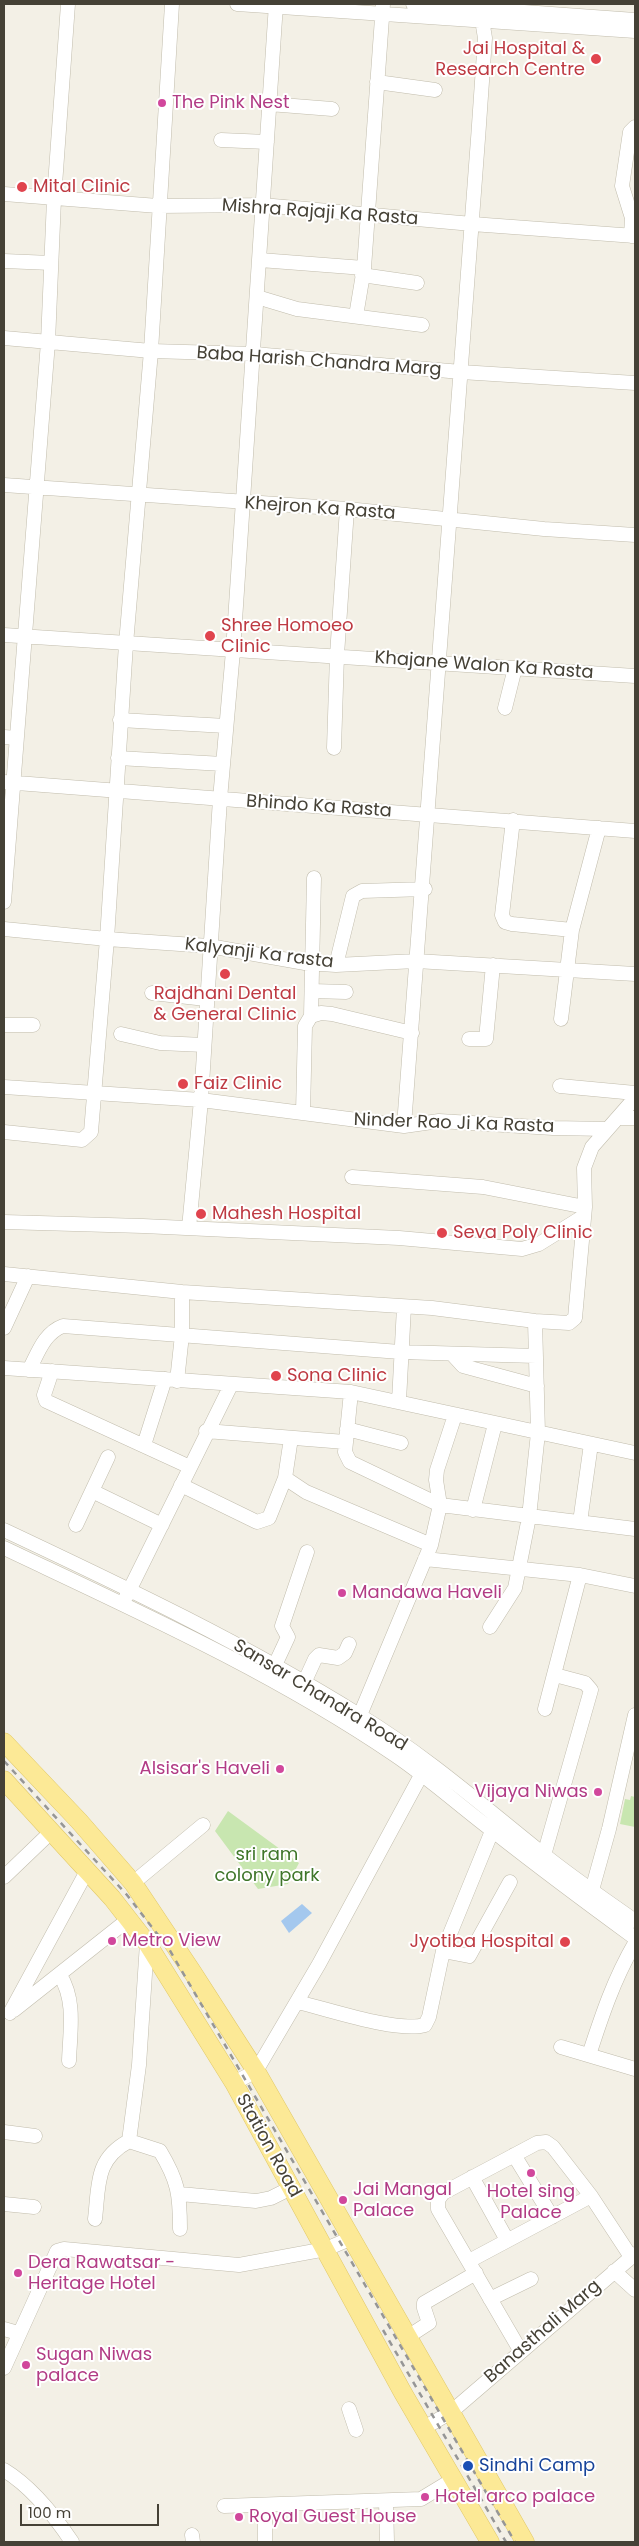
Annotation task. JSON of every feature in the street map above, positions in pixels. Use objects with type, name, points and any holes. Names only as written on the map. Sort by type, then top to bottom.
[{"type":"main road","points":[[4,1742],[79,1821],[133,1883],[256,2071],[525,2542]]},
{"type":"main road","name":"Station Road","points":[[4,1780],[87,1871],[129,1919],[147,1943],[234,2083],[424,2428],[490,2542]]},
{"type":"street","points":[[4,902],[10,738],[26,637],[48,342],[54,199],[68,4]]},
{"type":"street","points":[[4,1132],[82,1140],[91,1132],[107,940],[120,720],[151,351],[158,206],[172,4]]},
{"type":"street","points":[[237,4],[483,11],[635,20]]},
{"type":"street","points":[[413,4],[483,11],[635,32]]},
{"type":"street","points":[[189,1228],[201,1100],[220,799],[234,652],[242,503],[254,354],[276,5]]},
{"type":"street","points":[[356,316],[363,272],[368,214],[382,9]]},
{"type":"street","points":[[404,1126],[416,961],[425,889],[485,38],[483,11]]},
{"type":"street","points":[[377,82],[435,90]]},
{"type":"street","points":[[269,104],[332,109]]},
{"type":"street","points":[[633,236],[632,218],[622,186],[630,132],[635,127]]},
{"type":"street","points":[[221,140],[266,142]]},
{"type":"street","name":"Mishra Rajaji Ka Rasta","points":[[4,194],[158,206],[262,205],[633,236]]},
{"type":"street","points":[[4,260],[51,263]]},
{"type":"street","points":[[260,260],[363,272],[417,283]]},
{"type":"street","points":[[257,297],[297,308],[422,325]]},
{"type":"street","name":"Baba Harish Chandra Marg","points":[[4,338],[151,351],[254,354],[461,372],[635,383]]},
{"type":"street","name":"Khejron Ka Rasta","points":[[4,485],[36,486],[139,496],[347,509],[544,529],[635,535]]},
{"type":"street","points":[[334,748],[337,655],[347,509]]},
{"type":"street","name":"Khajane Walon Ka Rasta","points":[[4,635],[234,652],[337,655],[635,676]]},
{"type":"street","points":[[505,708],[515,668]]},
{"type":"street","points":[[120,720],[226,726]]},
{"type":"street","points":[[118,758],[223,764]]},
{"type":"street","name":"Bhindo Ka Rasta","points":[[8,782],[115,792],[512,820],[635,831]]},
{"type":"street","points":[[512,820],[502,915],[505,922],[572,930]]},
{"type":"street","points":[[561,1019],[572,930],[599,828]]},
{"type":"street","points":[[303,1113],[305,1026],[311,1016],[314,878]]},
{"type":"street","points":[[336,965],[353,896],[362,891],[425,889]]},
{"type":"street","name":"Kalyanji Ka rasta","points":[[4,929],[107,940],[210,946],[312,963],[336,965],[416,961],[635,974]]},
{"type":"street","points":[[469,1039],[486,1039],[493,965]]},
{"type":"street","points":[[312,991],[346,992]]},
{"type":"street","points":[[152,993],[206,999]]},
{"type":"street","points":[[311,1016],[321,1013],[332,1014],[412,1033]]},
{"type":"street","points":[[4,1025],[33,1025]]},
{"type":"street","points":[[121,1034],[160,1043],[204,1046]]},
{"type":"street","points":[[560,1086],[635,1093]]},
{"type":"street","name":"Ninder Rao Ji Ka Rasta","points":[[4,1087],[201,1100],[404,1126],[439,1121],[553,1128],[607,1129]]},
{"type":"street","points":[[4,1274],[182,1292],[432,1308],[536,1321],[569,1322],[576,1318],[584,1211],[584,1168],[592,1147],[635,1098]]},
{"type":"street","points":[[619,1118],[635,1118]]},
{"type":"street","points":[[352,1178],[483,1187],[584,1211]]},
{"type":"street","points":[[4,1222],[399,1238],[522,1249],[539,1244],[584,1211]]},
{"type":"street","points":[[4,1328],[28,1276]]},
{"type":"street","points":[[144,1445],[171,1380],[182,1335],[182,1292]]},
{"type":"street","points":[[399,1400],[400,1352],[404,1307]]},
{"type":"street","points":[[490,1627],[515,1588],[529,1516],[538,1433],[536,1321]]},
{"type":"street","points":[[29,1370],[47,1336],[54,1329],[63,1326],[400,1352],[536,1356]]},
{"type":"street","points":[[452,1354],[463,1366],[537,1386]]},
{"type":"street","points":[[4,1368],[351,1392],[399,1400],[454,1415],[635,1453]]},
{"type":"street","points":[[52,1371],[44,1395],[46,1401],[190,1467]]},
{"type":"street","points":[[123,1604],[206,1431],[231,1385]]},
{"type":"street","points":[[351,1392],[345,1452],[350,1462],[440,1505],[635,1529]]},
{"type":"street","points":[[360,1715],[431,1545],[440,1505],[436,1480],[437,1470],[454,1415]]},
{"type":"street","points":[[473,1510],[496,1424]]},
{"type":"street","points":[[206,1431],[291,1438],[346,1436],[401,1444]]},
{"type":"street","points":[[181,1486],[257,1522],[269,1518],[284,1478],[291,1438]]},
{"type":"street","points":[[580,1522],[591,1444]]},
{"type":"street","points":[[76,1525],[108,1457]]},
{"type":"street","points":[[284,1478],[306,1492],[431,1545]]},
{"type":"street","points":[[92,1491],[162,1525]]},
{"type":"street","points":[[4,1549],[9,1532]]},
{"type":"street","name":"Sansar Chandra Road","points":[[9,1532],[131,1589],[275,1665],[360,1715],[425,1768],[635,1921]]},
{"type":"street","name":"Sansar Chandra Road","points":[[4,1549],[123,1604],[235,1661],[425,1768],[492,1831],[635,1938]]},
{"type":"street","points":[[275,1665],[288,1637],[282,1626],[307,1552]]},
{"type":"street","points":[[426,1559],[580,1575],[635,1586]]},
{"type":"street","points":[[545,1709],[580,1575]]},
{"type":"street","points":[[304,1683],[315,1659],[319,1655],[338,1658],[345,1653],[349,1644]]},
{"type":"street","points":[[544,1855],[591,1690],[585,1683],[555,1675]]},
{"type":"street","points":[[592,1890],[609,1829],[635,1715]]},
{"type":"street","points":[[234,2083],[256,2071],[362,1888],[425,1768]]},
{"type":"street","points":[[133,1883],[203,1826]]},
{"type":"street","points":[[297,2002],[379,2022],[416,2028],[425,2025],[429,2017],[443,1951],[492,1831]]},
{"type":"street","points":[[4,1876],[52,1832]]},
{"type":"street","points":[[7,2015],[87,1871]]},
{"type":"street","points":[[443,1951],[469,1956],[510,1882]]},
{"type":"street","points":[[7,2015],[129,1919]]},
{"type":"street","points":[[129,2142],[139,2065],[147,1943]]},
{"type":"street","points":[[590,2055],[605,2003],[635,1943]]},
{"type":"street","points":[[60,1975],[68,1988],[71,2009],[69,2061]]},
{"type":"street","points":[[561,2047],[635,2069]]},
{"type":"street","points":[[4,2132],[35,2136]]},
{"type":"street","points":[[95,2219],[103,2167],[114,2149],[129,2142],[160,2151],[170,2168],[180,2194],[180,2229]]},
{"type":"street","points":[[520,2350],[438,2209],[438,2200],[443,2193],[537,2143],[546,2142],[553,2147],[591,2196],[633,2255]]},
{"type":"street","points":[[514,2155],[552,2217]]},
{"type":"street","points":[[472,2177],[507,2240]]},
{"type":"street","points":[[180,2194],[256,2201],[271,2198],[291,2188]]},
{"type":"street","points":[[409,2336],[429,2323],[423,2306],[427,2301],[507,2240],[591,2196]]},
{"type":"street","points":[[4,2204],[34,2207]]},
{"type":"street","points":[[4,2368],[53,2256],[57,2251],[64,2249],[239,2265],[326,2249],[352,2238]]},
{"type":"street","name":"Banasthali Marg","points":[[424,2428],[451,2412],[520,2350],[633,2255]]},
{"type":"street","points":[[614,2271],[635,2290]]},
{"type":"street","points":[[490,2299],[531,2278]]},
{"type":"street","points":[[4,2329],[18,2334]]},
{"type":"street","points":[[349,2409],[356,2430]]},
{"type":"street","points":[[4,2470],[26,2487],[55,2516],[72,2542]]},
{"type":"street","points":[[224,2506],[421,2499],[454,2479]]},
{"type":"street","points":[[386,2500],[387,2542]]},
{"type":"street","points":[[265,2505],[265,2542]]},
{"type":"green space","points":[[631,1796],[635,1797],[635,1827],[620,1824],[625,1799],[630,1800]]},
{"type":"green space","name":"sri ram colony park","points":[[228,1811],[299,1863],[288,1884],[258,1889],[215,1831]]},
{"type":"water","points":[[302,1904],[312,1913],[289,1933],[281,1921]]},
{"type":"railway","points":[[4,1761],[127,1895],[169,1949],[515,2542]]},
{"type":"railway","points":[[383,2330],[506,2542]]},
{"type":"place","name":"Jai Hospital & Research Centre","points":[[596,59]]},
{"type":"place","name":"The Pink Nest","points":[[162,103]]},
{"type":"place","name":"Mital Clinic","points":[[22,187]]},
{"type":"place","name":"Shree Homoeo Clinic","points":[[210,636]]},
{"type":"place","name":"Rajdhani Dental & General Clinic","points":[[225,974]]},
{"type":"place","name":"Faiz Clinic","points":[[183,1084]]},
{"type":"place","name":"Mahesh Hospital","points":[[201,1214]]},
{"type":"place","name":"Seva Poly Clinic","points":[[442,1233]]},
{"type":"place","name":"Sona Clinic","points":[[276,1376]]},
{"type":"place","name":"Mandawa Haveli","points":[[342,1593]]},
{"type":"place","name":"Alsisar's Haveli","points":[[280,1769]]},
{"type":"place","name":"Vijaya Niwas","points":[[598,1792]]},
{"type":"place","name":"Metro View","points":[[112,1941]]},
{"type":"place","name":"Jyotiba Hospital","points":[[565,1942]]},
{"type":"place","name":"Hotel sing Palace","points":[[531,2173]]},
{"type":"place","name":"Jai Mangal Palace","points":[[343,2200]]},
{"type":"place","name":"Dera Rawatsar - Heritage Hotel","points":[[18,2273]]},
{"type":"place","name":"Sugan Niwas palace","points":[[26,2365]]},
{"type":"place","name":"Sindhi Camp","points":[[468,2466]]},
{"type":"place","name":"Hotel arco palace","points":[[425,2497]]},
{"type":"place","name":"Royal Guest House","points":[[239,2517]]}]
